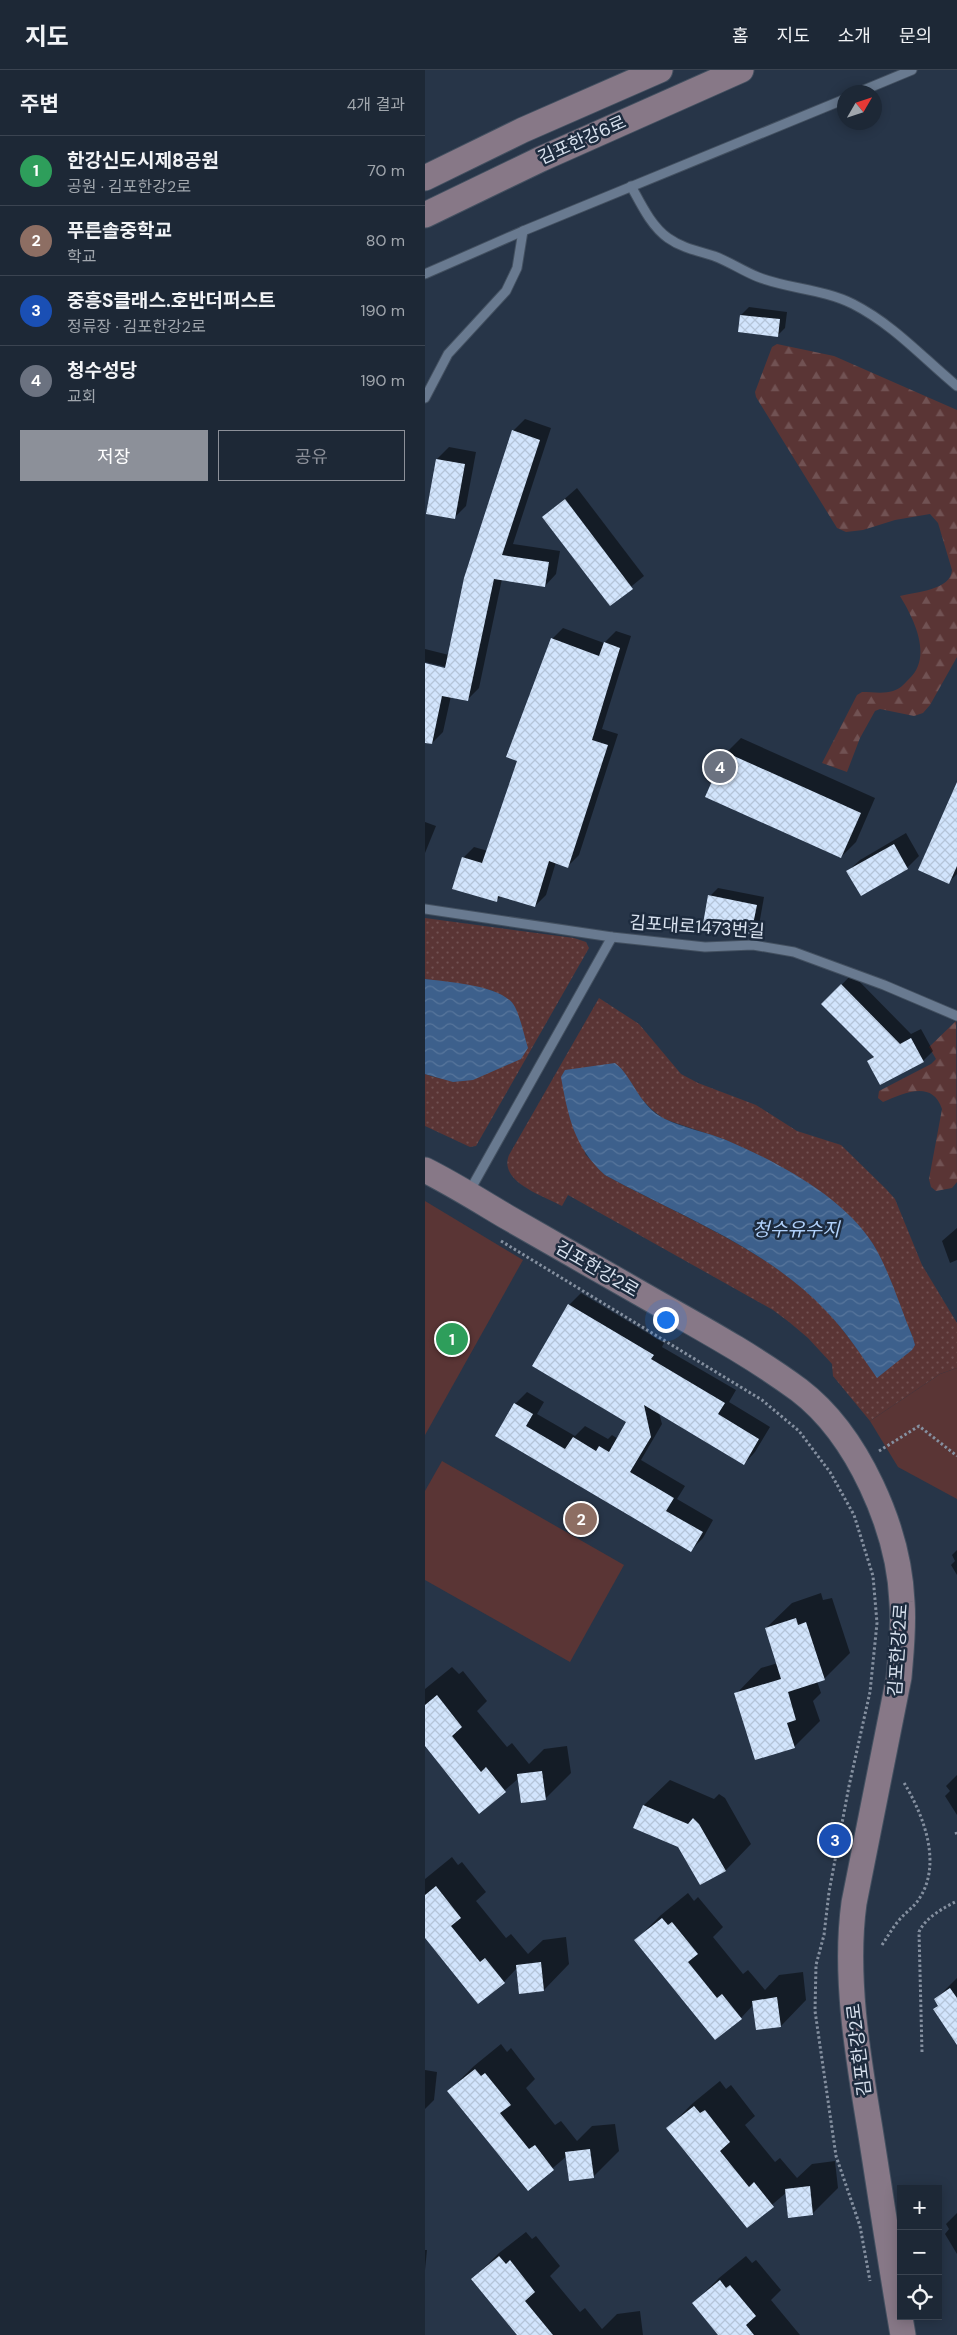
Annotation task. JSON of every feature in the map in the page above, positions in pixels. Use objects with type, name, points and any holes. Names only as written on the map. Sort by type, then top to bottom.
[{"type":"street","name":"김포한강6로","points":[[425,178],[523,130],[660,70]]},
{"type":"street","name":"김포한강6로","points":[[425,215],[541,159],[741,70]]},
{"type":"street","name":"김포한강2로","points":[[425,1170],[742,1353],[799,1390],[816,1405],[839,1433],[867,1476],[880,1505],[897,1567],[902,1601],[902,1642],[899,1677],[854,1903],[851,1924],[851,1968],[861,2075],[903,2335]]},
{"type":"lane","points":[[876,85],[912,70]]},
{"type":"lane","points":[[425,274],[523,231],[837,102]]},
{"type":"lane","points":[[631,186],[652,222],[667,238],[686,248],[732,262],[758,277],[819,291],[853,304],[887,325],[914,346],[957,386]]},
{"type":"lane","points":[[425,398],[449,354],[507,291],[517,268],[523,231]]},
{"type":"lane","name":"김포대로1473번길","points":[[425,909],[612,937],[705,947],[753,945],[794,952],[885,985],[957,1016]]},
{"type":"lane","points":[[468,1194],[612,937]]},
{"type":"path","points":[[499,1240],[762,1400],[799,1431],[830,1472],[854,1515],[873,1576],[877,1623],[875,1649],[870,1692],[849,1786],[829,1892],[824,1935],[816,1966],[815,2011],[836,2156],[860,2226],[871,2290]]},
{"type":"path","points":[[879,1451],[919,1426],[938,1443],[957,1456]]},
{"type":"path","points":[[882,1944],[894,1926],[918,1900],[927,1874],[928,1847],[923,1822],[915,1801],[903,1781]]},
{"type":"path","points":[[922,2052],[919,1932],[921,1926],[932,1917],[957,1901]]},
{"type":"green space","points":[[777,344],[834,356],[957,410],[957,657],[930,705],[923,713],[914,716],[880,709],[875,711],[860,738],[847,772],[822,763],[857,695],[862,692],[886,692],[898,689],[916,670],[920,660],[919,638],[911,616],[900,596],[939,586],[946,582],[952,570],[938,523],[930,514],[895,520],[863,530],[846,532],[837,528],[756,397],[755,392],[772,347]]},
{"type":"green space","points":[[425,918],[574,938],[586,942],[589,948],[476,1146],[470,1147],[425,1126],[425,1074],[440,1078],[462,1080],[484,1074],[494,991],[425,979]]},
{"type":"green space","points":[[599,998],[639,1024],[681,1074],[698,1083],[756,1105],[797,1131],[841,1145],[886,1189],[895,1199],[922,1265],[957,1323],[957,1368],[940,1374],[870,1421],[833,1376],[832,1364],[808,1338],[773,1310],[568,1195],[562,1206],[534,1193],[516,1180],[510,1173],[507,1165],[509,1155]],"holes":[[[618,1066],[639,1096],[664,1119],[726,1140],[792,1174],[873,1244],[913,1338],[858,1350],[827,1311],[804,1289],[778,1270],[722,1235],[605,1175],[585,1154]]]},
{"type":"green space","points":[[956,1021],[957,1182],[952,1188],[936,1191],[931,1187],[929,1179],[942,1109],[937,1100],[931,1094],[924,1091],[908,1093],[883,1102],[878,1098],[879,1091],[931,1064],[936,1059],[929,1047]]},
{"type":"green space","points":[[425,1201],[523,1260],[425,1435]]},
{"type":"green space","points":[[957,1368],[957,1499],[898,1467],[870,1421],[940,1374]]},
{"type":"green space","points":[[442,1461],[624,1565],[570,1662],[425,1580],[425,1491]]},
{"type":"water","points":[[425,979],[461,983],[488,989],[509,1000],[515,1007],[521,1022],[528,1048],[521,1059],[473,1080],[453,1082],[425,1074]]},
{"type":"water","name":"청수유수지","points":[[615,1063],[627,1075],[648,1107],[665,1119],[726,1140],[766,1158],[807,1182],[845,1211],[873,1244],[885,1266],[913,1338],[915,1345],[912,1350],[877,1378],[853,1343],[826,1311],[803,1289],[777,1269],[721,1235],[605,1175],[594,1164],[579,1142],[566,1105],[561,1077],[565,1070]]},
{"type":"building","points":[[740,315],[780,319],[778,337],[738,332]]},
{"type":"building","points":[[512,430],[540,440],[502,555],[549,562],[545,587],[494,579],[468,701],[442,696],[432,744],[425,743],[425,663],[445,668],[464,578]]},
{"type":"building","points":[[436,459],[465,464],[455,519],[426,514]]},
{"type":"building","points":[[565,499],[633,589],[610,606],[542,517]]},
{"type":"building","points":[[551,638],[599,656],[604,642],[620,648],[592,740],[608,745],[568,868],[549,861],[535,907],[498,896],[497,902],[452,889],[462,857],[482,863],[517,761],[506,757]]},
{"type":"building","points":[[725,752],[861,813],[841,858],[705,797]]},
{"type":"building","points":[[957,782],[957,866],[949,884],[918,870]]},
{"type":"building","points":[[894,844],[908,869],[861,896],[846,871]]},
{"type":"building","points":[[708,895],[757,905],[751,934],[703,924]]},
{"type":"building","points":[[841,984],[900,1044],[911,1038],[924,1062],[880,1085],[867,1061],[874,1057],[821,1004]]},
{"type":"building","points":[[568,1304],[654,1355],[651,1359],[725,1403],[718,1414],[759,1439],[744,1465],[644,1405],[651,1437],[630,1472],[674,1498],[666,1511],[703,1532],[691,1552],[495,1436],[514,1403],[533,1414],[526,1426],[565,1449],[573,1437],[596,1451],[599,1446],[609,1452],[626,1422],[532,1366]]},
{"type":"building","points":[[796,1618],[798,1625],[806,1622],[825,1680],[788,1692],[796,1720],[787,1723],[795,1748],[755,1760],[734,1693],[781,1679],[765,1628]]},
{"type":"building","points":[[437,1695],[462,1727],[452,1736],[481,1772],[486,1767],[506,1792],[479,1814],[425,1746],[425,1705]]},
{"type":"building","points":[[542,1771],[546,1800],[521,1803],[517,1774]]},
{"type":"building","points":[[643,1805],[688,1824],[693,1818],[699,1824],[726,1871],[700,1885],[678,1847],[633,1828]]},
{"type":"building","points":[[436,1886],[461,1918],[451,1926],[480,1962],[485,1958],[505,1983],[478,2004],[425,1938],[425,1895]]},
{"type":"building","points":[[662,1918],[668,1925],[672,1922],[698,1954],[688,1962],[717,1998],[722,1994],[742,2019],[715,2040],[634,1940]]},
{"type":"building","points":[[541,1962],[544,1991],[519,1994],[516,1965]]},
{"type":"building","points":[[950,1988],[957,1998],[957,2045],[933,2009],[938,2006],[934,1999]]},
{"type":"building","points":[[777,1997],[781,2027],[756,2030],[752,2001]]},
{"type":"building","points":[[475,2069],[481,2076],[485,2073],[511,2105],[500,2113],[529,2149],[535,2145],[554,2170],[528,2191],[447,2091]]},
{"type":"building","points":[[694,2106],[700,2113],[705,2110],[730,2142],[720,2151],[749,2187],[754,2182],[774,2207],[747,2228],[666,2128]]},
{"type":"building","points":[[590,2149],[594,2178],[569,2181],[565,2152]]},
{"type":"building","points":[[810,2186],[813,2215],[788,2218],[785,2189]]},
{"type":"building","points":[[499,2256],[506,2264],[510,2260],[535,2292],[525,2301],[553,2335],[517,2335],[471,2279]]},
{"type":"building","points":[[720,2280],[726,2288],[730,2285],[756,2316],[746,2325],[754,2335],[718,2335],[692,2303]]},
{"type":"place","name":"청수성당","points":[[720,767]]},
{"type":"place","name":"한강신도시제8공원","points":[[452,1339]]},
{"type":"place","name":"푸른솔중학교","points":[[581,1519]]},
{"type":"place","name":"중흥S클래스.호반더퍼스트","points":[[835,1840]]}]
